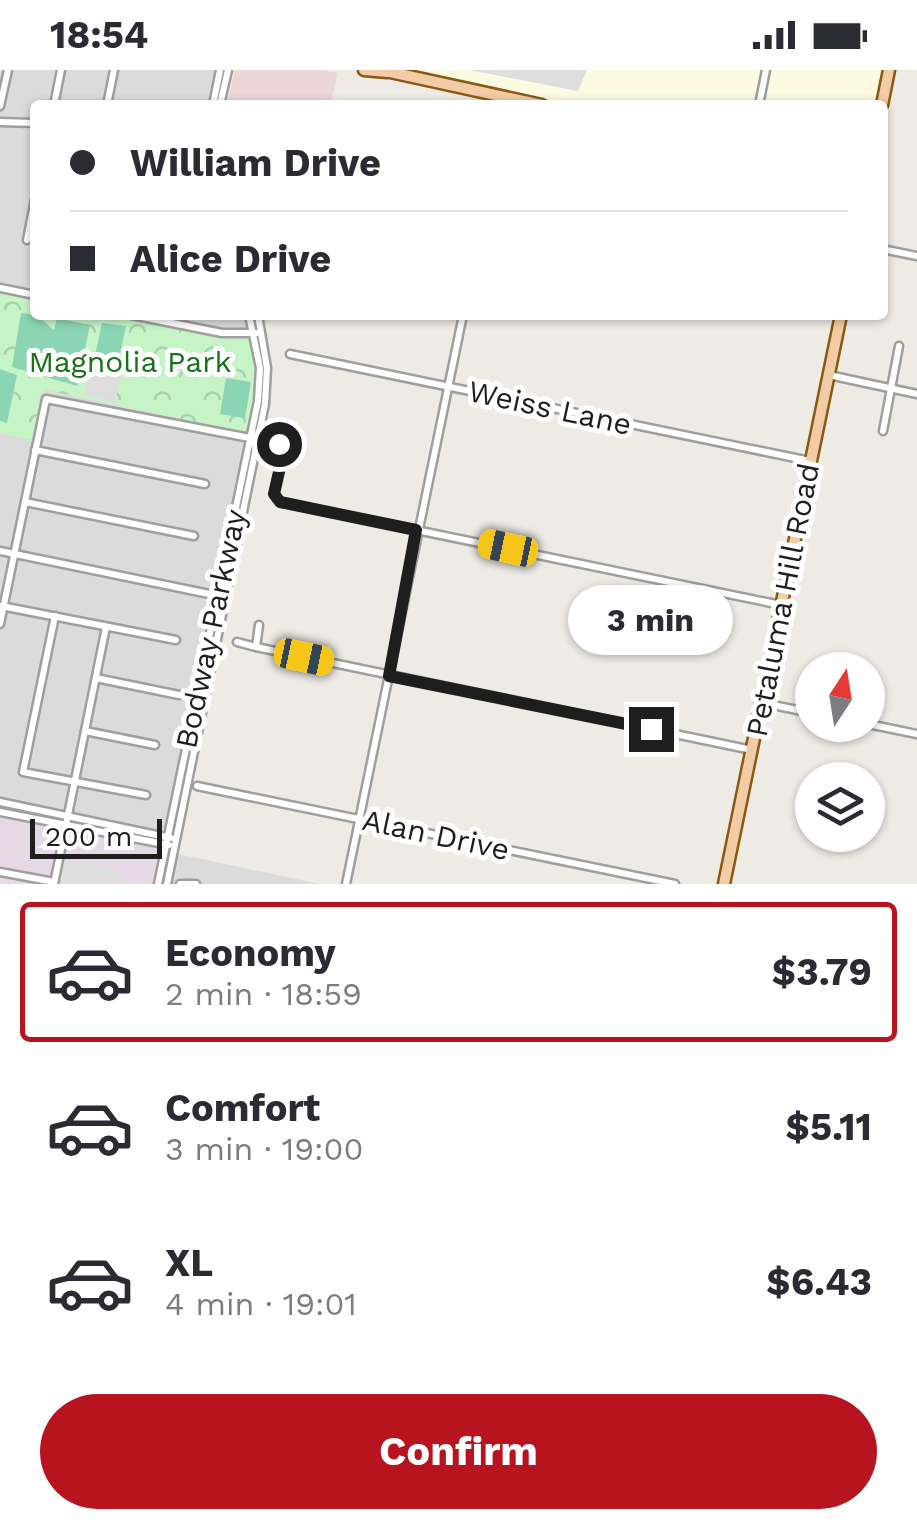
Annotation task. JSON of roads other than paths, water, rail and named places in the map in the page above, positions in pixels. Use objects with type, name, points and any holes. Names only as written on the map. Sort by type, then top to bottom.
[{"type":"main road","points":[[364,70],[418,73],[504,100]]},
{"type":"main road","points":[[883,100],[888,70]]},
{"type":"main road","name":"Petaluma Hill Road","points":[[724,884],[839,320]]},
{"type":"street","points":[[0,106],[8,70]]},
{"type":"street","points":[[55,100],[62,70]]},
{"type":"street","points":[[108,100],[114,70]]},
{"type":"street","points":[[214,100],[220,70]]},
{"type":"street","points":[[221,100],[228,70]]},
{"type":"street","points":[[760,100],[766,70]]},
{"type":"street","points":[[0,122],[30,124]]},
{"type":"street","points":[[27,240],[30,225]]},
{"type":"street","points":[[888,250],[917,256]]},
{"type":"street","points":[[0,288],[30,294]]},
{"type":"street","points":[[157,320],[222,333],[258,332]]},
{"type":"street","name":"Bodway Parkway","points":[[167,884],[267,368],[252,320]]},
{"type":"street","name":"Bodway Parkway","points":[[258,320],[258,332]]},
{"type":"street","points":[[346,884],[461,320]]},
{"type":"street","points":[[883,431],[899,346]]},
{"type":"street","name":"Weiss Lane","points":[[290,354],[811,461]]},
{"type":"street","points":[[829,375],[917,394]]},
{"type":"street","points":[[0,624],[44,402],[53,398],[254,439]]},
{"type":"street","points":[[279,444],[283,454],[274,494],[280,502],[782,605]]},
{"type":"street","points":[[35,450],[204,484]]},
{"type":"street","points":[[25,502],[194,536]]},
{"type":"street","points":[[0,552],[222,596]]},
{"type":"street","name":"Bodway Parkway","points":[[158,884],[222,596]]},
{"type":"street","points":[[2,606],[176,640]]},
{"type":"street","points":[[55,616],[23,772],[146,795]]},
{"type":"street","points":[[256,647],[259,625]]},
{"type":"street","points":[[0,872],[54,883],[106,626]]},
{"type":"street","points":[[237,642],[753,750]]},
{"type":"street","points":[[96,678],[179,694]]},
{"type":"street","points":[[763,702],[795,709]]},
{"type":"street","points":[[885,727],[917,734]]},
{"type":"street","points":[[85,731],[155,745]]},
{"type":"street","name":"Alan Drive","points":[[197,786],[674,884]]},
{"type":"street","points":[[0,802],[176,843]]},
{"type":"street","points":[[0,812],[167,841]]},
{"type":"street","points":[[181,883],[196,884]]},
{"type":"park label","name":"Magnolia Park","points":[[130,362]]}]
